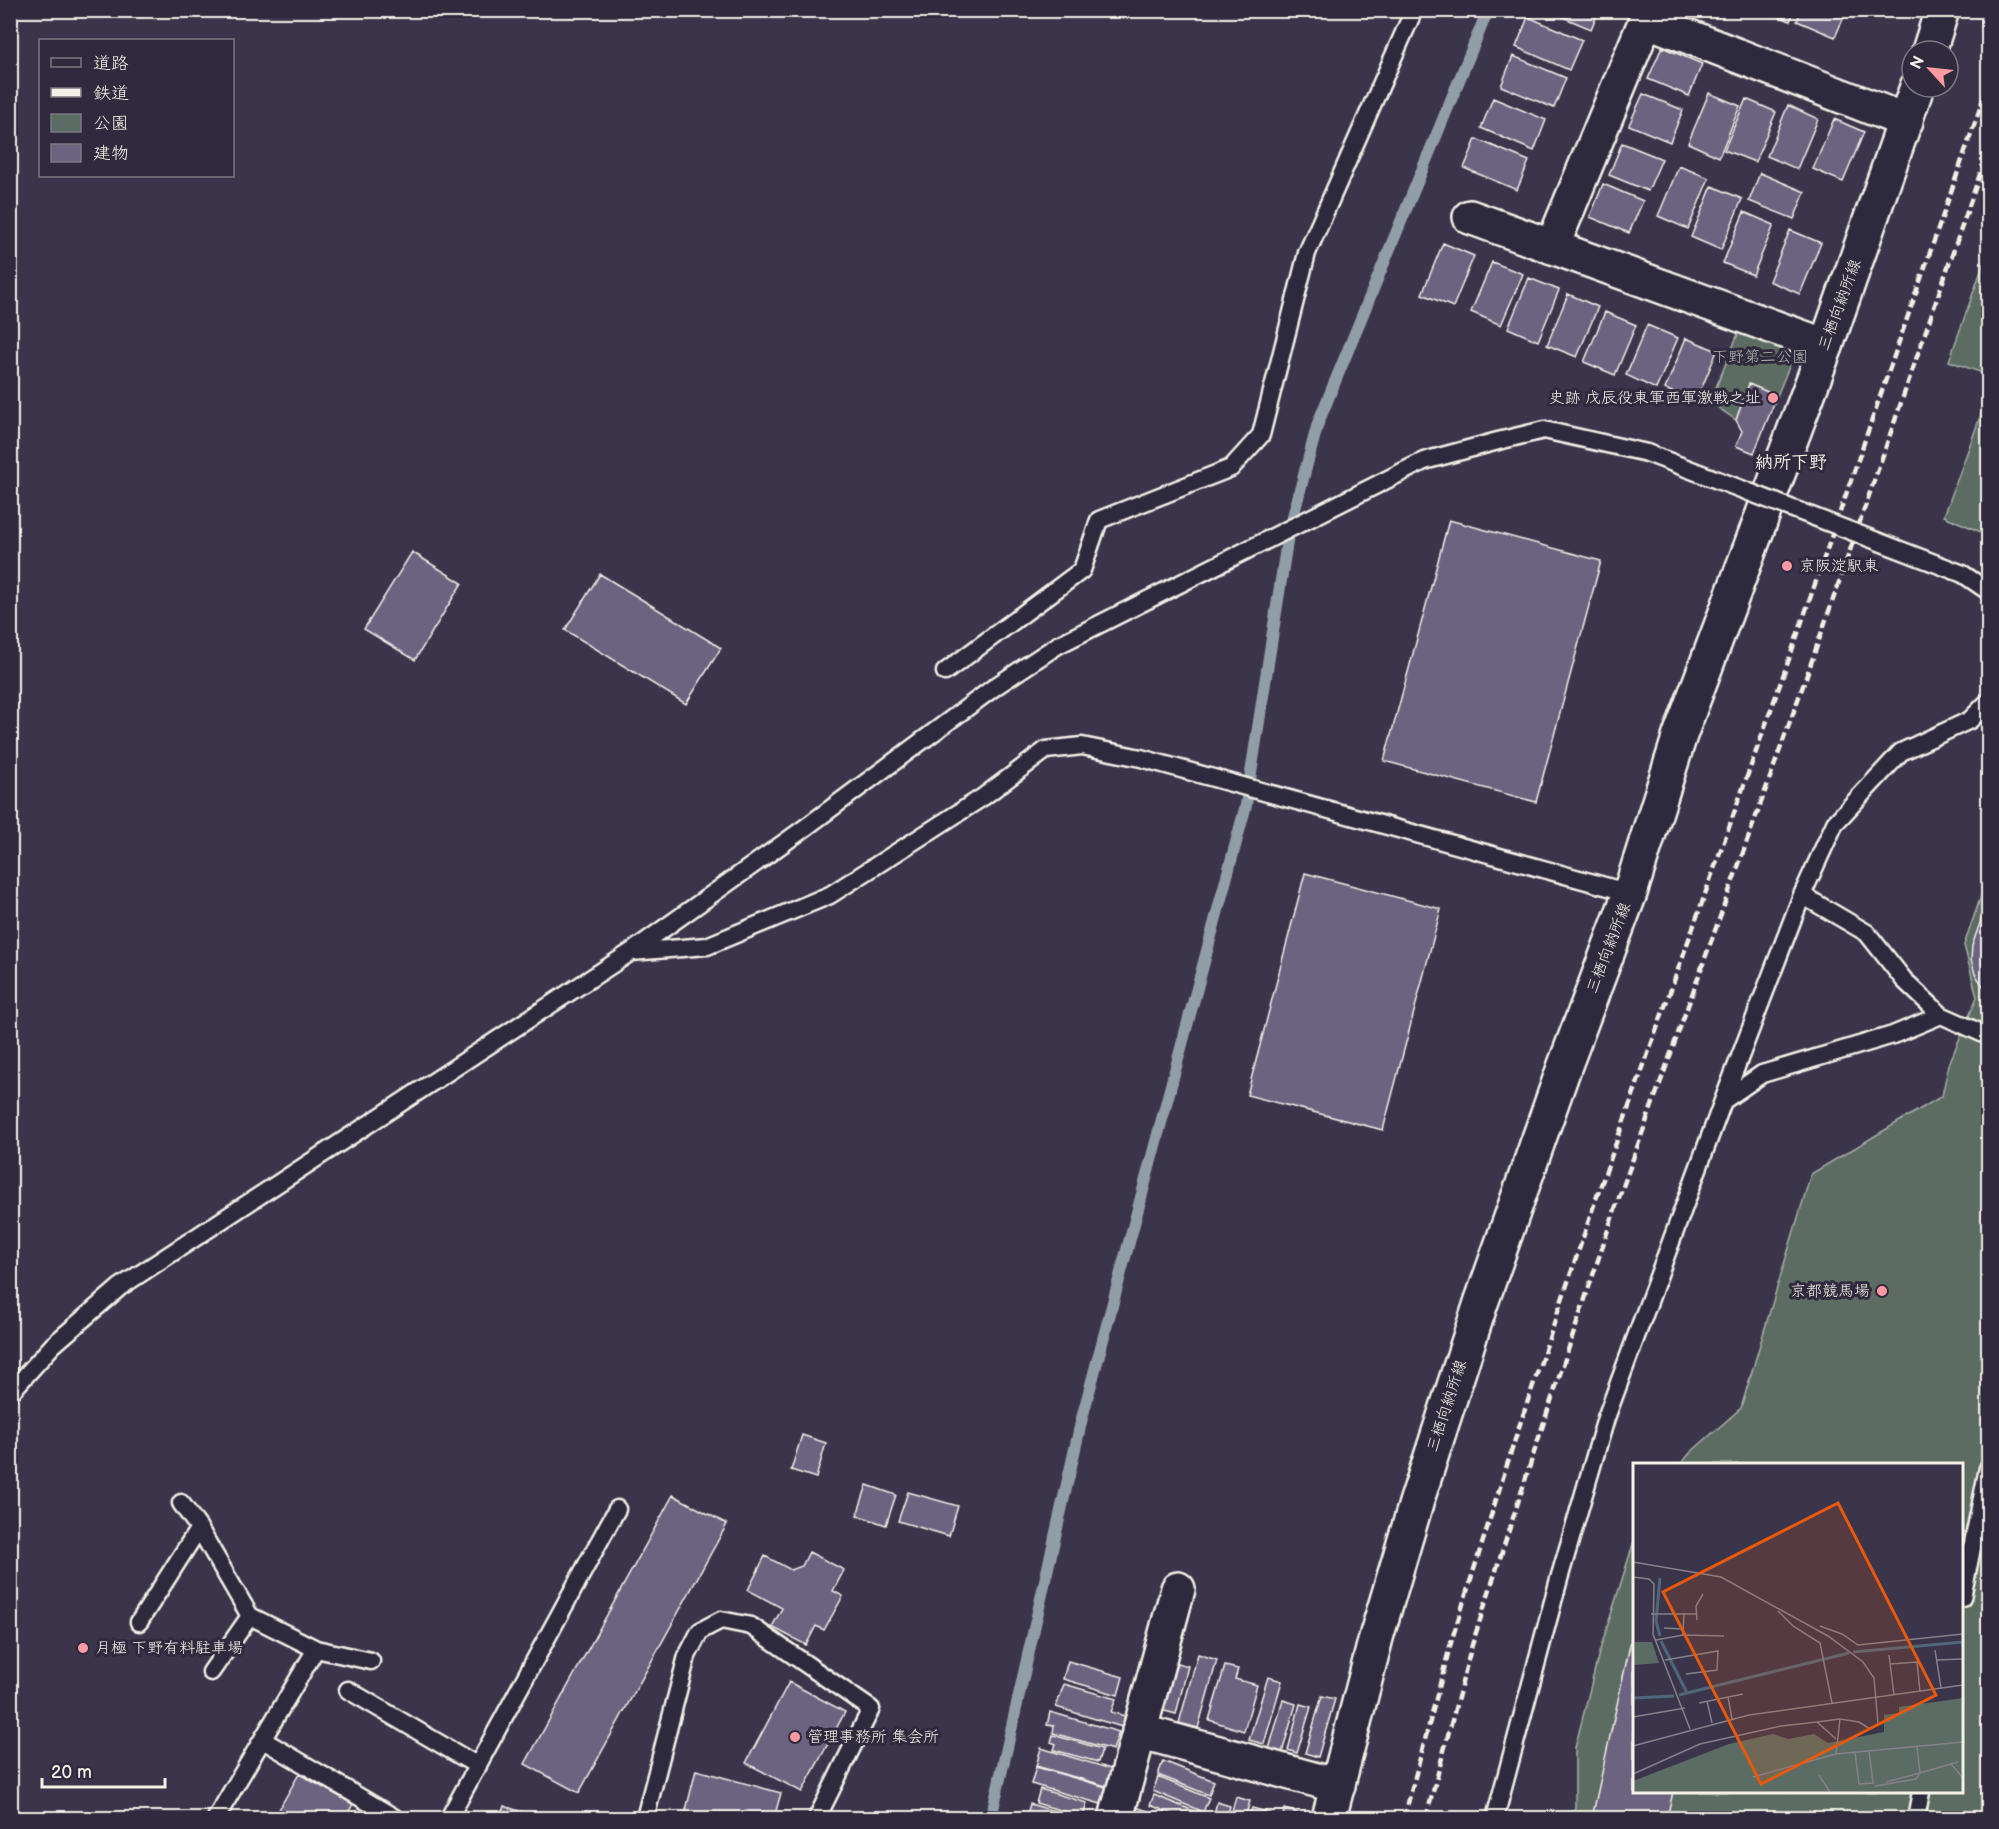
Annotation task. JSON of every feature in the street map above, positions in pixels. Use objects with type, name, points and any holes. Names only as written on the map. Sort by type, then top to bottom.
[{"type":"main road","points":[[1933,39],[1942,10]]},
{"type":"main road","points":[[1552,247],[1646,20],[1906,121]]},
{"type":"main road","name":"三栖向納所線","points":[[1329,1818],[1377,1634],[1417,1500],[1481,1303],[1565,1065],[1630,893],[1680,735],[1826,346],[1913,99]]},
{"type":"main road","points":[[1470,217],[1826,346]]},
{"type":"main road","points":[[1116,1818],[1178,1589]]},
{"type":"main road","points":[[1139,1731],[1338,1785]]},
{"type":"lane","points":[[945,672],[1082,570],[1099,520],[1231,468],[1261,435],[1308,253],[1414,10]]},
{"type":"lane","points":[[10,1393],[53,1345],[120,1287],[631,952],[802,830],[996,686],[1058,645],[1424,461],[1544,430],[1647,453],[1962,573],[1989,591]]},
{"type":"lane","points":[[1495,1818],[1558,1579],[1606,1418],[1802,895],[1835,823],[1900,752],[1970,720],[1989,702]]},
{"type":"lane","points":[[631,952],[708,946],[830,895],[983,797],[1046,750],[1082,746],[1141,758],[1630,893]]},
{"type":"lane","points":[[1802,895],[1867,933],[1904,980],[1941,1014],[1989,1036]]},
{"type":"lane","points":[[1723,1101],[1762,1074],[1893,1035],[1941,1014]]},
{"type":"lane","points":[[1963,1593],[1989,1468]]},
{"type":"lane","points":[[181,1503],[199,1528],[250,1616],[316,1649],[370,1661]]},
{"type":"lane","points":[[449,1818],[617,1509]]},
{"type":"lane","points":[[139,1622],[199,1528]]},
{"type":"lane","points":[[211,1672],[250,1616]]},
{"type":"lane","points":[[645,1818],[687,1656],[700,1631],[721,1620],[751,1626],[871,1709],[817,1818]]},
{"type":"lane","points":[[216,1818],[316,1649]]},
{"type":"lane","points":[[348,1690],[478,1766]]},
{"type":"lane","points":[[263,1740],[390,1817]]},
{"type":"lane","points":[[1916,1818],[1921,1793]]},
{"type":"green space","points":[[1988,251],[1988,375],[1949,361]]},
{"type":"green space","name":"下野第二公園","points":[[1745,317],[1800,340],[1777,396],[1749,385],[1736,420],[1710,402]]},
{"type":"green space","points":[[1988,395],[1988,535],[1944,516]]},
{"type":"green space","name":"京都競馬場","points":[[1988,876],[1988,1818],[1575,1818],[1575,1748],[1599,1653],[1633,1544],[1633,1793],[1963,1793],[1963,1463],[1682,1463],[1691,1452],[1741,1408],[1811,1174],[1942,1096],[1949,1064],[1977,997],[1964,945]]},
{"type":"building","points":[[1546,10],[1599,10],[1591,29]]},
{"type":"building","points":[[1764,10],[1795,10],[1790,21]]},
{"type":"building","points":[[1801,10],[1847,10],[1835,37],[1797,21]]},
{"type":"building","points":[[1528,17],[1582,40],[1569,70],[1516,47]]},
{"type":"building","points":[[1662,47],[1702,64],[1689,96],[1648,79]]},
{"type":"building","points":[[1513,56],[1566,78],[1554,108],[1501,86]]},
{"type":"building","points":[[1709,93],[1740,106],[1719,157],[1688,143]]},
{"type":"building","points":[[1643,94],[1683,110],[1670,142],[1629,125]]},
{"type":"building","points":[[1493,98],[1546,120],[1534,151],[1481,128]]},
{"type":"building","points":[[1746,99],[1776,112],[1755,162],[1724,150]]},
{"type":"building","points":[[1788,105],[1818,119],[1797,169],[1767,156]]},
{"type":"building","points":[[1834,119],[1864,132],[1843,182],[1813,169]]},
{"type":"building","points":[[1476,139],[1529,161],[1517,190],[1464,168]]},
{"type":"building","points":[[1622,143],[1662,159],[1648,191],[1609,175]]},
{"type":"building","points":[[1679,166],[1709,178],[1688,229],[1658,216]]},
{"type":"building","points":[[1760,173],[1805,192],[1794,219],[1749,201]]},
{"type":"building","points":[[1603,184],[1643,201],[1629,233],[1590,217]]},
{"type":"building","points":[[1712,186],[1742,199],[1721,250],[1691,237]]},
{"type":"building","points":[[1744,212],[1774,225],[1753,275],[1723,263]]},
{"type":"building","points":[[1790,230],[1821,243],[1800,294],[1769,281]]},
{"type":"building","points":[[1443,243],[1474,256],[1453,307],[1422,294]]},
{"type":"building","points":[[1492,262],[1523,274],[1501,325],[1471,312]]},
{"type":"building","points":[[1529,278],[1559,290],[1538,341],[1508,328]]},
{"type":"building","points":[[1568,294],[1598,307],[1577,357],[1547,345]]},
{"type":"building","points":[[1605,312],[1636,325],[1615,375],[1584,362]]},
{"type":"building","points":[[1647,325],[1678,338],[1656,389],[1626,375]]},
{"type":"building","points":[[1686,338],[1717,351],[1696,402],[1665,389]]},
{"type":"building","points":[[1749,384],[1777,396],[1754,453],[1736,446],[1742,431],[1736,420]]},
{"type":"building","points":[[1449,520],[1601,561],[1536,802],[1384,761]]},
{"type":"building","points":[[412,552],[462,583],[415,660],[364,629]]},
{"type":"building","points":[[600,574],[721,648],[686,704],[565,630]]},
{"type":"building","points":[[1305,873],[1441,909],[1383,1130],[1247,1095]]},
{"type":"building","points":[[1988,900],[1988,989],[1983,986],[1975,974],[1971,960],[1972,946]]},
{"type":"building","points":[[802,1435],[826,1443],[816,1478],[791,1470]]},
{"type":"building","points":[[867,1485],[896,1495],[886,1525],[857,1515]]},
{"type":"building","points":[[908,1492],[958,1506],[949,1536],[898,1521]]},
{"type":"building","points":[[673,1495],[727,1524],[579,1793],[525,1764]]},
{"type":"building","points":[[809,1552],[844,1570],[833,1591],[843,1596],[824,1630],[816,1626],[806,1645],[772,1627],[782,1608],[748,1590],[765,1556],[791,1570],[802,1566]]},
{"type":"building","points":[[1633,1632],[1633,1793],[1673,1793],[1667,1818],[1592,1818]]},
{"type":"building","points":[[1198,1654],[1217,1660],[1198,1728],[1179,1723]]},
{"type":"building","points":[[1068,1661],[1123,1677],[1118,1695],[1063,1679]]},
{"type":"building","points":[[1173,1662],[1188,1666],[1176,1714],[1161,1710]]},
{"type":"building","points":[[1225,1666],[1238,1669],[1235,1679],[1257,1685],[1244,1731],[1209,1720]]},
{"type":"building","points":[[1268,1677],[1282,1681],[1264,1744],[1249,1740]]},
{"type":"building","name":"管理事務所 集会所","points":[[789,1682],[845,1712],[802,1792],[746,1763]]},
{"type":"building","points":[[1064,1684],[1116,1699],[1111,1712],[1125,1716],[1122,1727],[1056,1707]]},
{"type":"building","points":[[1322,1696],[1335,1699],[1318,1757],[1305,1753]]},
{"type":"building","points":[[1283,1700],[1296,1704],[1282,1753],[1269,1749]]},
{"type":"building","points":[[1300,1704],[1311,1707],[1297,1753],[1288,1750]]},
{"type":"building","points":[[1050,1712],[1119,1732],[1113,1750],[1053,1733],[1054,1726],[1047,1725]]},
{"type":"building","points":[[1053,1735],[1102,1749],[1098,1762],[1054,1750],[1056,1744],[1051,1742]]},
{"type":"building","points":[[1041,1748],[1111,1769],[1106,1786],[1036,1766]]},
{"type":"building","points":[[1163,1761],[1214,1781],[1209,1795],[1158,1775]]},
{"type":"building","points":[[1036,1767],[1106,1787],[1101,1804],[1031,1784]]},
{"type":"building","points":[[696,1770],[781,1793],[774,1818],[684,1818]]},
{"type":"building","points":[[299,1774],[353,1804],[345,1818],[274,1818]]},
{"type":"building","points":[[1158,1777],[1209,1798],[1203,1812],[1153,1791]]},
{"type":"building","points":[[1040,1789],[1087,1803],[1083,1817],[1036,1803]]},
{"type":"building","points":[[1154,1795],[1206,1816],[1205,1818],[1182,1818],[1150,1805]]},
{"type":"building","points":[[1236,1797],[1250,1801],[1245,1818],[1230,1818]]},
{"type":"building","points":[[1217,1802],[1230,1806],[1227,1818],[1213,1818]]},
{"type":"building","points":[[1030,1804],[1078,1818],[1026,1818]]},
{"type":"building","points":[[504,1806],[540,1818],[500,1818]]},
{"type":"building","points":[[1136,1807],[1168,1818],[1132,1818]]},
{"type":"building","points":[[1252,1808],[1264,1811],[1262,1818],[1249,1818]]},
{"type":"building","points":[[1285,1809],[1303,1815],[1301,1818],[1282,1818]]},
{"type":"building","points":[[1266,1812],[1278,1816],[1278,1818],[1264,1818]]},
{"type":"waterway","points":[[991,1818],[1082,1418],[1246,805],[1288,535],[1318,423],[1488,10]]},
{"type":"railway","points":[[1404,1818],[1452,1639],[1519,1427],[1596,1199],[1788,662],[1988,85]]},
{"type":"railway","points":[[1426,1818],[1472,1645],[1616,1206],[1809,669],[1988,151]]},
{"type":"place","name":"史跡 戊辰役東軍西軍激戦之址","points":[[1773,398]]},
{"type":"place","name":"京阪淀駅東","points":[[1787,566]]},
{"type":"place","name":"京都競馬場","points":[[1882,1291]]},
{"type":"place","name":"月極 下野有料駐車場","points":[[83,1648]]},
{"type":"place","name":"管理事務所 集会所","points":[[795,1737]]},
{"type":"district","name":"納所下野","points":[[1791,462]]}]
